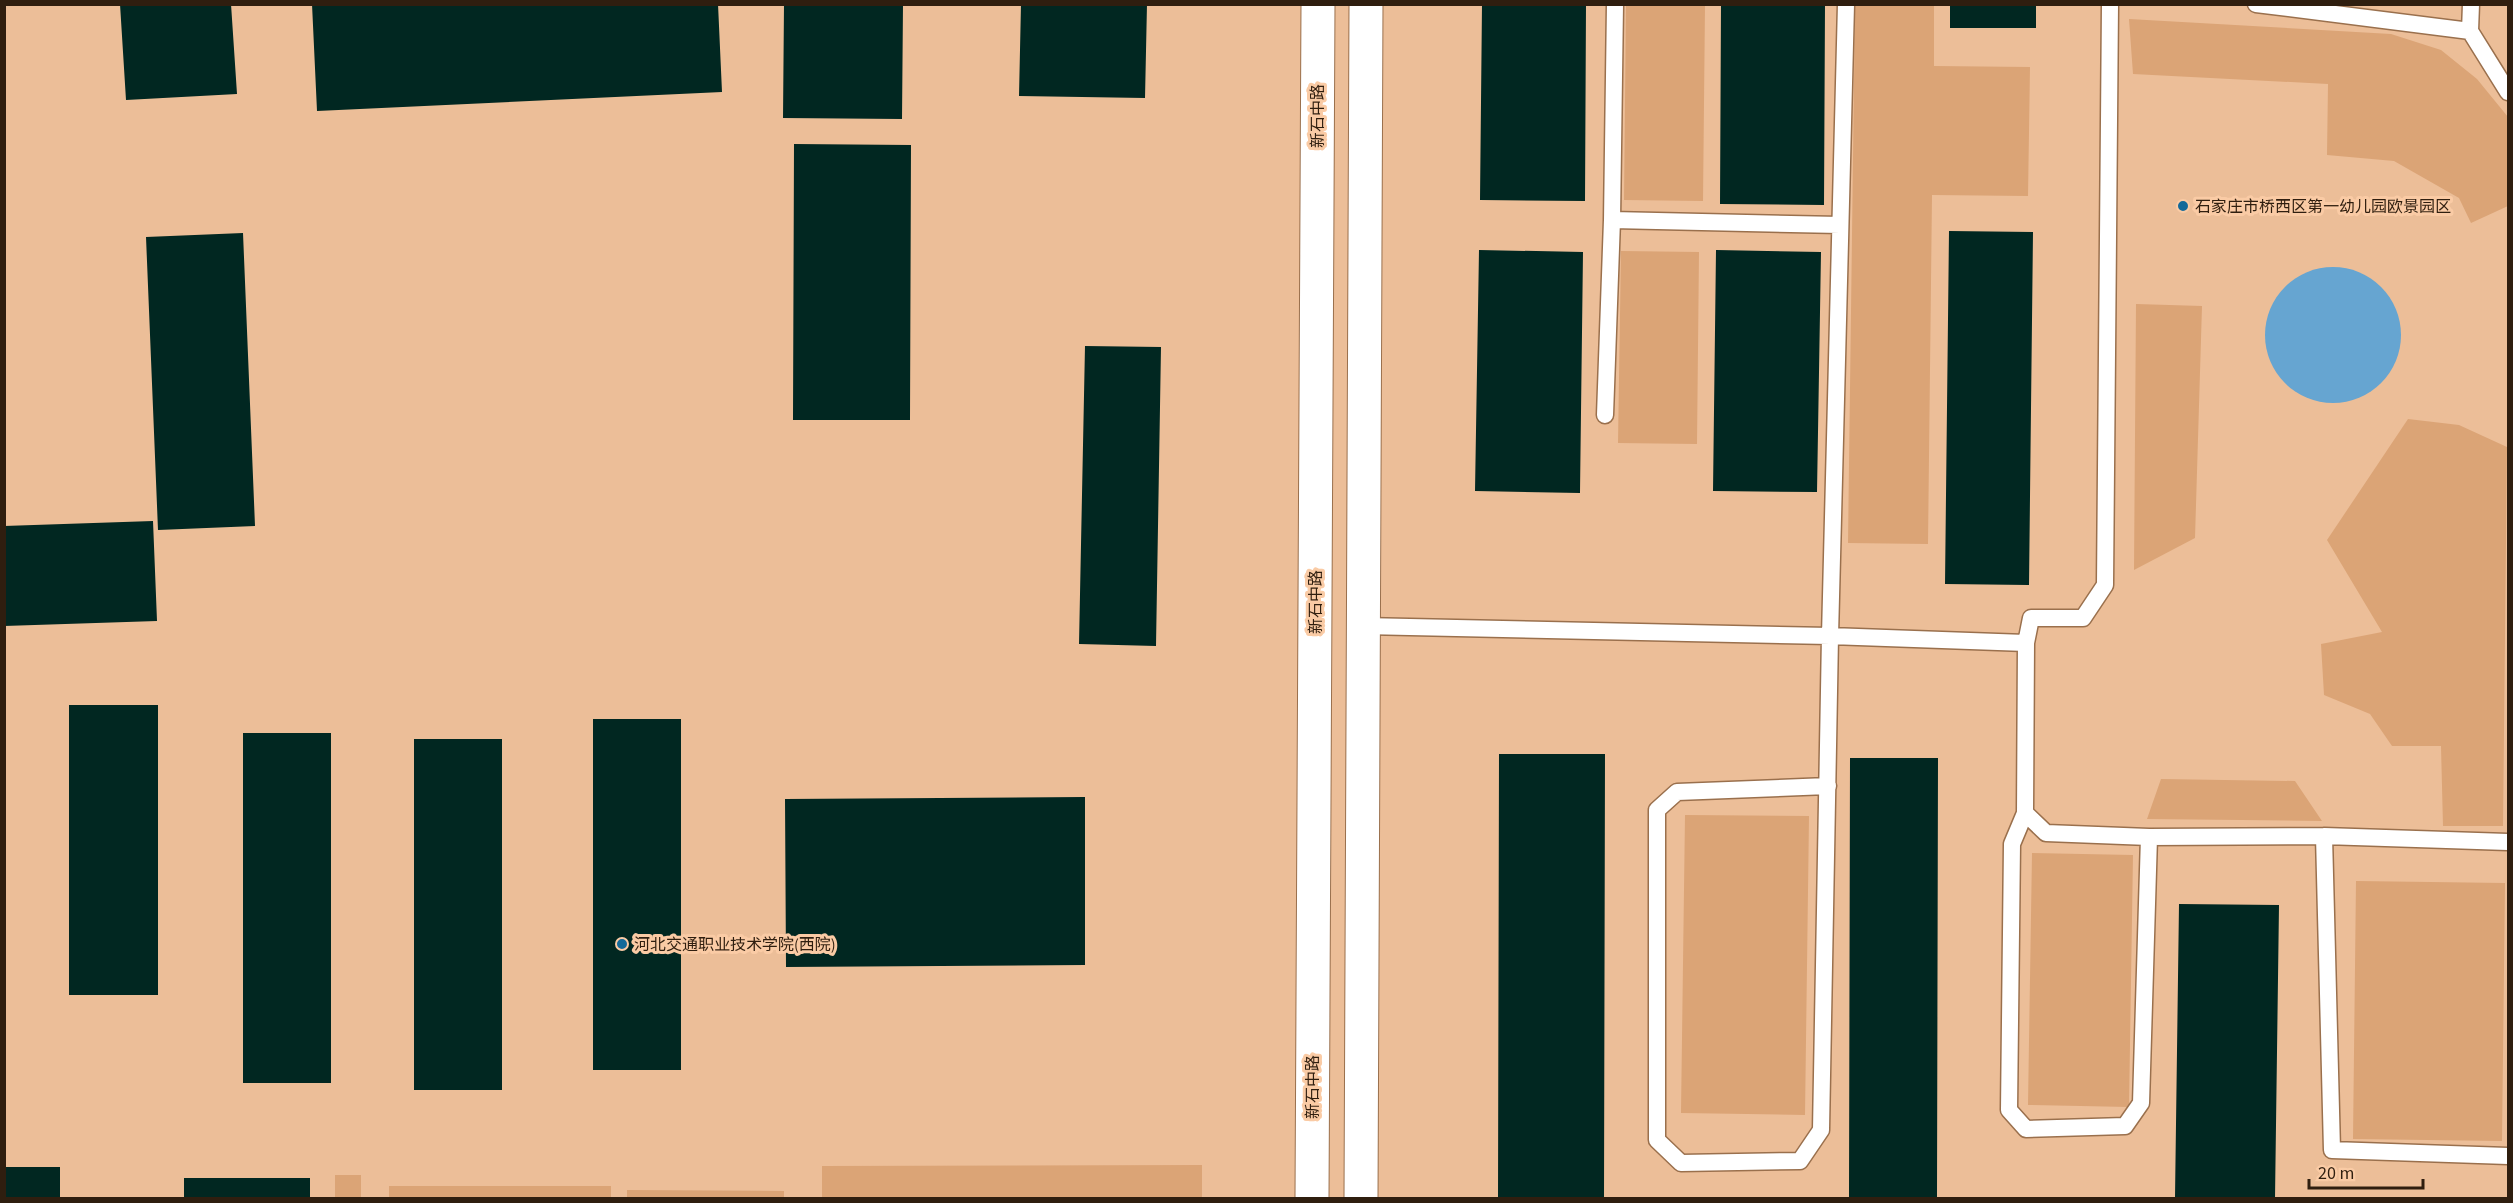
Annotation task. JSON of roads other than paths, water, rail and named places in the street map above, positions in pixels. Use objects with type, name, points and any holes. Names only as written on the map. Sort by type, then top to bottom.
[{"type":"main road","name":"新石中路","points":[[1312,1198],[1318,4]]},
{"type":"main road","points":[[1361,1198],[1366,4]]},
{"type":"lane","points":[[1605,415],[1612,220],[1615,4]]},
{"type":"lane","points":[[1828,786],[1677,792],[1657,810],[1657,1140],[1681,1163],[1800,1161],[1821,1130],[1828,786],[1830,636],[1846,4]]},
{"type":"lane","points":[[2110,4],[2105,585],[2083,618],[2031,618],[2026,643],[2025,813],[2012,844],[2009,1110],[2026,1129],[2125,1126],[2141,1103],[2149,837]]},
{"type":"lane","points":[[2256,4],[2369,11],[2470,31]]},
{"type":"lane","points":[[2471,4],[2470,31],[2508,93]]},
{"type":"lane","points":[[1612,220],[1840,225]]},
{"type":"lane","points":[[1363,626],[1830,636],[2026,643]]},
{"type":"lane","points":[[2025,813],[2046,833],[2149,837],[2324,836],[2508,843]]},
{"type":"lane","points":[[2324,836],[2332,1150],[2508,1156]]},
{"type":"water","points":[[2333,267],[2359,272],[2381,287],[2396,309],[2401,335],[2396,361],[2381,383],[2359,398],[2333,403],[2307,398],[2285,383],[2270,361],[2265,335],[2270,309],[2285,287],[2307,272]]},
{"type":"place","name":"石家庄市桥西区第一幼儿园欧景园区","points":[[2183,206]]},
{"type":"place","name":"河北交通职业技术学院(西院)","points":[[622,944]]}]
